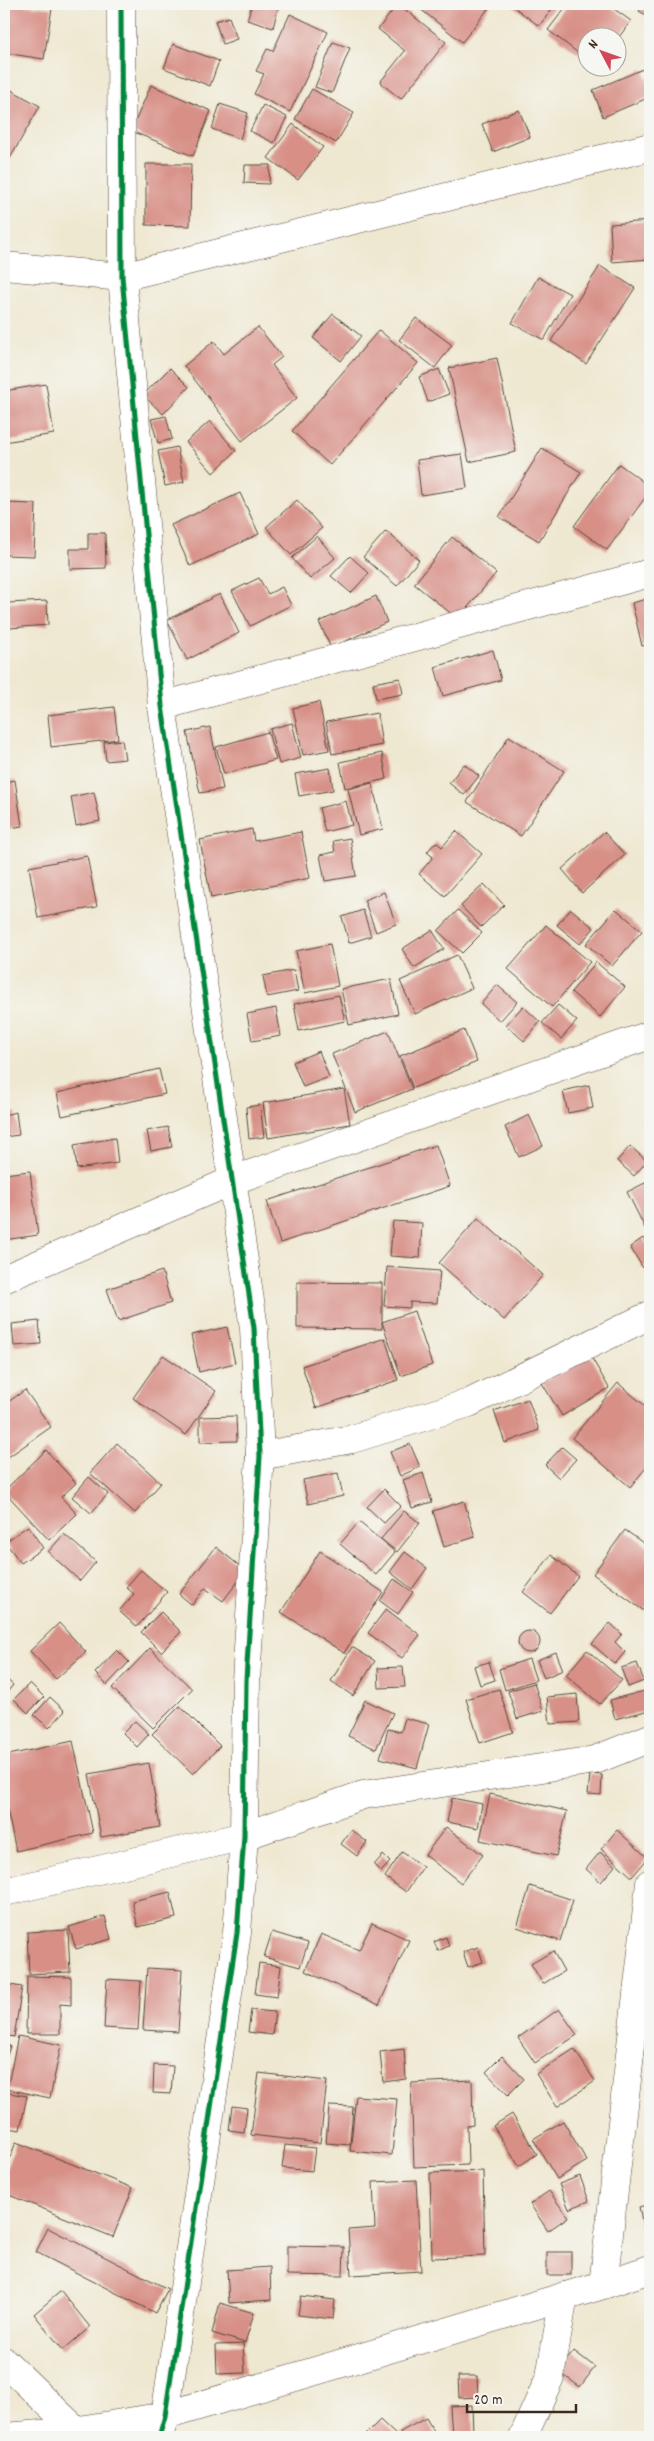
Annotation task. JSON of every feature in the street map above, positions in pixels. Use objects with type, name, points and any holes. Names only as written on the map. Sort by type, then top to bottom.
[{"type":"street","points":[[121,4],[122,277],[162,706],[254,1328],[260,1456],[246,1681],[244,1836],[237,1933],[162,2426]]},
{"type":"street","points":[[4,266],[122,277],[650,147]]},
{"type":"street","points":[[162,706],[650,573]]},
{"type":"street","points":[[4,1279],[231,1180],[650,1035]]},
{"type":"street","points":[[260,1456],[352,1439],[469,1403],[650,1315]]},
{"type":"street","points":[[4,1892],[244,1836],[363,1795],[595,1760],[650,1738]]},
{"type":"street","points":[[603,2285],[650,1883]]},
{"type":"street","points":[[4,2437],[162,2426],[650,2269]]},
{"type":"street","points":[[523,2437],[550,2377],[564,2296]]},
{"type":"street","points":[[4,2361],[78,2433]]},
{"type":"building","points":[[9,4],[52,8],[44,59],[4,53]]},
{"type":"building","points":[[252,4],[279,4],[273,28],[247,20]]},
{"type":"building","points":[[398,4],[446,42],[401,99],[382,84],[381,81],[405,51],[378,29]]},
{"type":"building","points":[[414,4],[492,4],[462,42]]},
{"type":"building","points":[[510,4],[556,4],[539,26]]},
{"type":"building","points":[[568,4],[607,4],[631,21],[626,28],[576,28],[576,51],[548,30]]},
{"type":"building","points":[[644,4],[650,4],[650,17],[639,11]]},
{"type":"building","points":[[290,14],[328,32],[290,112],[254,94],[264,74],[256,71],[267,49],[273,51]]},
{"type":"building","points":[[229,17],[237,39],[223,44],[215,21]]},
{"type":"building","points":[[333,42],[350,48],[332,93],[315,87]]},
{"type":"building","points":[[173,44],[219,61],[210,86],[164,68]]},
{"type":"building","points":[[643,69],[650,87],[650,97],[603,117],[593,90],[622,78],[626,78],[626,76]]},
{"type":"building","points":[[151,85],[211,111],[193,156],[131,131]]},
{"type":"building","points":[[4,86],[40,106],[4,169]]},
{"type":"building","points":[[312,89],[354,113],[336,143],[295,119]]},
{"type":"building","points":[[220,104],[248,113],[240,139],[212,129]]},
{"type":"building","points":[[263,105],[287,117],[274,143],[250,131]]},
{"type":"building","points":[[519,110],[530,137],[493,152],[482,124]]},
{"type":"building","points":[[293,124],[323,147],[298,180],[268,158]]},
{"type":"building","points":[[146,164],[191,164],[190,226],[146,225]]},
{"type":"building","points":[[245,165],[270,165],[269,184],[244,183]]},
{"type":"building","points":[[650,221],[650,259],[612,262],[610,224]]},
{"type":"building","points":[[600,266],[635,288],[586,364],[551,341]]},
{"type":"building","points":[[538,277],[570,294],[544,340],[512,323]]},
{"type":"building","points":[[333,314],[361,336],[341,361],[313,338]]},
{"type":"building","points":[[416,318],[452,345],[435,368],[399,340]]},
{"type":"building","points":[[258,327],[282,357],[272,365],[297,398],[242,441],[184,366],[214,341],[224,354]]},
{"type":"building","points":[[379,330],[418,363],[330,465],[292,431]]},
{"type":"building","points":[[497,358],[516,452],[469,462],[449,368]]},
{"type":"building","points":[[170,368],[189,387],[163,414],[143,395]]},
{"type":"building","points":[[439,369],[449,394],[428,402],[419,377]]},
{"type":"building","points":[[46,384],[54,434],[4,442],[4,391]]},
{"type":"building","points":[[166,416],[172,439],[158,443],[151,419]]},
{"type":"building","points":[[210,421],[236,451],[213,473],[186,442]]},
{"type":"building","points":[[177,447],[184,482],[165,486],[158,451]]},
{"type":"building","points":[[542,448],[581,472],[539,541],[499,517]]},
{"type":"building","points":[[462,454],[467,488],[421,495],[417,460]]},
{"type":"building","points":[[619,464],[650,487],[650,491],[607,550],[574,526]]},
{"type":"building","points":[[240,493],[259,534],[190,566],[171,525]]},
{"type":"building","points":[[297,500],[322,528],[291,555],[266,527]]},
{"type":"building","points":[[4,503],[36,504],[34,556],[4,555]]},
{"type":"building","points":[[386,531],[419,560],[397,586],[363,557]]},
{"type":"building","points":[[88,533],[105,533],[106,568],[70,569],[70,549],[88,549]]},
{"type":"building","points":[[317,536],[335,558],[310,579],[292,558]]},
{"type":"building","points":[[452,537],[496,573],[458,619],[414,584]]},
{"type":"building","points":[[350,556],[369,573],[351,593],[331,576]]},
{"type":"building","points":[[259,578],[268,594],[282,587],[291,605],[250,626],[232,591]]},
{"type":"building","points":[[220,594],[239,633],[187,660],[167,620]]},
{"type":"building","points":[[376,596],[387,622],[331,648],[319,622]]},
{"type":"building","points":[[650,598],[650,644],[642,646],[632,603]]},
{"type":"building","points":[[47,601],[48,625],[10,628],[8,603]]},
{"type":"building","points":[[493,650],[501,680],[443,696],[435,667]]},
{"type":"building","points":[[400,678],[403,694],[376,699],[373,683]]},
{"type":"building","points":[[319,702],[329,750],[303,755],[293,708]]},
{"type":"building","points":[[114,707],[118,739],[51,747],[48,715]]},
{"type":"building","points":[[377,713],[382,745],[332,754],[326,722]]},
{"type":"building","points":[[292,723],[301,758],[279,764],[270,729]]},
{"type":"building","points":[[210,727],[223,789],[200,793],[187,732]]},
{"type":"building","points":[[268,732],[276,760],[224,774],[216,747]]},
{"type":"building","points":[[509,736],[564,771],[521,836],[467,802]]},
{"type":"building","points":[[122,740],[125,759],[106,761],[104,742]]},
{"type":"building","points":[[382,753],[387,779],[345,788],[340,762]]},
{"type":"building","points":[[464,764],[479,776],[464,795],[449,783]]},
{"type":"building","points":[[330,768],[333,790],[299,796],[295,774]]},
{"type":"building","points":[[15,780],[22,826],[4,829],[4,782]]},
{"type":"building","points":[[372,783],[383,829],[359,835],[348,789]]},
{"type":"building","points":[[94,792],[100,821],[76,826],[71,797]]},
{"type":"building","points":[[346,801],[352,825],[325,832],[319,808]]},
{"type":"building","points":[[252,829],[254,841],[301,832],[310,878],[211,898],[200,840]]},
{"type":"building","points":[[456,831],[482,854],[445,896],[419,874],[433,857],[427,852],[436,842],[442,847]]},
{"type":"building","points":[[604,832],[625,855],[582,893],[562,869]]},
{"type":"building","points":[[350,838],[356,876],[325,881],[320,855],[335,852],[333,841]]},
{"type":"building","points":[[87,856],[97,907],[38,918],[29,867]]},
{"type":"building","points":[[484,884],[504,905],[481,927],[461,906]]},
{"type":"building","points":[[384,892],[396,924],[376,932],[364,900]]},
{"type":"building","points":[[571,909],[594,928],[580,944],[557,925]]},
{"type":"building","points":[[616,909],[642,931],[612,966],[586,944]]},
{"type":"building","points":[[363,910],[371,936],[349,943],[342,917]]},
{"type":"building","points":[[458,910],[482,933],[462,953],[438,931]]},
{"type":"building","points":[[546,925],[590,962],[552,1007],[508,969]]},
{"type":"building","points":[[432,930],[444,949],[414,968],[402,949]]},
{"type":"building","points":[[330,944],[338,986],[305,993],[296,951]]},
{"type":"building","points":[[457,955],[472,988],[415,1014],[400,981]]},
{"type":"building","points":[[596,962],[625,987],[600,1017],[571,992]]},
{"type":"building","points":[[294,970],[298,991],[267,997],[263,976]]},
{"type":"building","points":[[391,979],[398,1014],[349,1025],[341,989]]},
{"type":"building","points":[[497,985],[517,1002],[500,1021],[481,1004]]},
{"type":"building","points":[[339,995],[345,1021],[299,1031],[294,1004]]},
{"type":"building","points":[[558,1005],[577,1021],[561,1039],[542,1023]]},
{"type":"building","points":[[523,1006],[540,1022],[524,1041],[506,1025]]},
{"type":"building","points":[[276,1008],[281,1036],[252,1041],[247,1014]]},
{"type":"building","points":[[464,1030],[477,1062],[413,1088],[400,1056]]},
{"type":"building","points":[[388,1031],[412,1089],[355,1112],[332,1054]]},
{"type":"building","points":[[319,1051],[329,1077],[303,1087],[293,1062]]},
{"type":"building","points":[[159,1069],[165,1094],[62,1116],[57,1093]]},
{"type":"building","points":[[589,1085],[593,1108],[568,1113],[563,1091]]},
{"type":"building","points":[[344,1089],[350,1124],[268,1138],[263,1103]]},
{"type":"building","points":[[260,1105],[264,1137],[249,1139],[246,1107]]},
{"type":"building","points":[[16,1112],[19,1135],[4,1137],[4,1115]]},
{"type":"building","points":[[529,1115],[543,1146],[519,1157],[505,1127]]},
{"type":"building","points":[[168,1127],[172,1147],[151,1151],[147,1131]]},
{"type":"building","points":[[115,1138],[118,1163],[77,1169],[74,1145]]},
{"type":"building","points":[[436,1145],[450,1186],[280,1243],[267,1201]]},
{"type":"building","points":[[630,1146],[647,1161],[634,1176],[617,1161]]},
{"type":"building","points":[[30,1171],[38,1235],[4,1240],[4,1174]]},
{"type":"building","points":[[645,1183],[650,1193],[650,1238],[627,1192]]},
{"type":"building","points":[[478,1218],[543,1275],[504,1320],[439,1263]]},
{"type":"building","points":[[393,1221],[422,1223],[420,1258],[390,1256]]},
{"type":"building","points":[[643,1238],[650,1249],[650,1263],[643,1268],[630,1247]]},
{"type":"building","points":[[387,1267],[440,1271],[437,1303],[410,1302],[410,1308],[384,1306]]},
{"type":"building","points":[[162,1271],[171,1303],[118,1321],[107,1289]]},
{"type":"building","points":[[297,1282],[382,1283],[382,1329],[297,1328]]},
{"type":"building","points":[[414,1311],[432,1365],[401,1376],[382,1322]]},
{"type":"building","points":[[39,1321],[41,1344],[14,1346],[12,1324]]},
{"type":"building","points":[[227,1327],[235,1363],[199,1372],[191,1335]]},
{"type":"building","points":[[385,1338],[398,1380],[316,1408],[302,1366]]},
{"type":"building","points":[[163,1355],[216,1391],[186,1435],[133,1398]]},
{"type":"building","points":[[590,1355],[609,1388],[562,1416],[542,1383]]},
{"type":"building","points":[[618,1383],[650,1410],[650,1463],[630,1487],[572,1438]]},
{"type":"building","points":[[25,1390],[51,1427],[4,1460],[4,1405]]},
{"type":"building","points":[[528,1399],[539,1430],[505,1443],[494,1411]]},
{"type":"building","points":[[236,1416],[237,1441],[200,1442],[200,1417]]},
{"type":"building","points":[[117,1443],[161,1483],[135,1513],[90,1473]]},
{"type":"building","points":[[410,1444],[420,1467],[400,1476],[390,1452]]},
{"type":"building","points":[[562,1447],[576,1459],[559,1478],[545,1465]]},
{"type":"building","points":[[46,1450],[76,1483],[61,1497],[77,1514],[49,1540],[4,1491]]},
{"type":"building","points":[[338,1473],[343,1496],[308,1504],[303,1480]]},
{"type":"building","points":[[423,1473],[432,1502],[412,1508],[403,1480]]},
{"type":"building","points":[[89,1477],[108,1494],[91,1513],[72,1497]]},
{"type":"building","points":[[384,1489],[401,1506],[384,1523],[367,1507]]},
{"type":"building","points":[[464,1501],[475,1537],[444,1547],[433,1511]]},
{"type":"building","points":[[404,1511],[420,1523],[397,1552],[381,1539]]},
{"type":"building","points":[[359,1522],[395,1552],[376,1575],[340,1544]]},
{"type":"building","points":[[28,1526],[43,1548],[21,1563],[5,1542]]},
{"type":"building","points":[[625,1530],[650,1548],[646,1557],[650,1560],[650,1603],[644,1611],[593,1574]]},
{"type":"building","points":[[64,1534],[96,1562],[80,1581],[48,1552]]},
{"type":"building","points":[[216,1547],[246,1571],[223,1601],[205,1588],[192,1605],[179,1594]]},
{"type":"building","points":[[320,1551],[383,1592],[344,1653],[281,1612]]},
{"type":"building","points":[[405,1552],[427,1568],[412,1589],[390,1572]]},
{"type":"building","points":[[551,1555],[578,1576],[550,1613],[523,1592]]},
{"type":"building","points":[[141,1570],[167,1592],[137,1627],[119,1611],[134,1594],[126,1587]]},
{"type":"building","points":[[394,1579],[413,1592],[398,1614],[380,1601]]},
{"type":"building","points":[[386,1609],[420,1635],[402,1658],[368,1633]]},
{"type":"building","points":[[161,1612],[181,1632],[161,1652],[141,1632]]},
{"type":"building","points":[[59,1623],[86,1652],[56,1679],[30,1651]]},
{"type":"building","points":[[610,1623],[622,1634],[615,1642],[625,1652],[615,1664],[592,1644]]},
{"type":"building","points":[[529,1631],[537,1634],[540,1642],[537,1650],[529,1653],[521,1650],[518,1642],[521,1634]]},
{"type":"building","points":[[352,1647],[375,1661],[353,1696],[331,1681]]},
{"type":"building","points":[[150,1648],[192,1689],[153,1728],[112,1688]]},
{"type":"building","points":[[117,1650],[129,1662],[107,1685],[95,1673]]},
{"type":"building","points":[[587,1650],[622,1680],[600,1704],[566,1675]]},
{"type":"building","points":[[556,1652],[563,1670],[544,1678],[537,1660]]},
{"type":"building","points":[[529,1659],[536,1680],[505,1690],[499,1669]]},
{"type":"building","points":[[489,1662],[495,1680],[480,1685],[474,1666]]},
{"type":"building","points":[[637,1663],[644,1681],[628,1687],[621,1668]]},
{"type":"building","points":[[403,1667],[405,1687],[379,1688],[378,1668]]},
{"type":"building","points":[[4,1677],[13,1685],[4,1696]]},
{"type":"building","points":[[30,1683],[44,1697],[28,1713],[14,1699]]},
{"type":"building","points":[[534,1683],[543,1711],[517,1719],[508,1691]]},
{"type":"building","points":[[499,1689],[513,1732],[480,1743],[466,1699]]},
{"type":"building","points":[[648,1690],[650,1710],[615,1719],[610,1700]]},
{"type":"building","points":[[577,1694],[579,1722],[550,1724],[547,1697]]},
{"type":"building","points":[[50,1697],[65,1711],[49,1728],[34,1715]]},
{"type":"building","points":[[365,1700],[393,1713],[376,1749],[348,1736]]},
{"type":"building","points":[[180,1706],[220,1746],[193,1774],[152,1734]]},
{"type":"building","points":[[405,1718],[429,1724],[417,1768],[380,1758],[388,1729],[401,1732]]},
{"type":"building","points":[[135,1721],[149,1734],[137,1747],[123,1733]]},
{"type":"building","points":[[73,1741],[93,1833],[16,1851],[4,1795],[4,1756]]},
{"type":"building","points":[[149,1763],[160,1827],[101,1837],[89,1774]]},
{"type":"building","points":[[590,1774],[602,1775],[601,1795],[588,1794]]},
{"type":"building","points":[[490,1794],[567,1811],[556,1856],[480,1840]]},
{"type":"building","points":[[452,1798],[482,1804],[478,1828],[447,1822]]},
{"type":"building","points":[[446,1827],[483,1855],[461,1883],[425,1855]]},
{"type":"building","points":[[351,1830],[367,1842],[357,1856],[341,1844]]},
{"type":"building","points":[[617,1830],[648,1858],[632,1877],[601,1849]]},
{"type":"building","points":[[402,1852],[423,1867],[406,1892],[385,1877]]},
{"type":"building","points":[[600,1852],[615,1866],[601,1882],[586,1869]]},
{"type":"building","points":[[383,1855],[390,1862],[381,1872],[374,1865]]},
{"type":"building","points":[[530,1886],[573,1900],[560,1941],[517,1927]]},
{"type":"building","points":[[170,1892],[176,1918],[138,1927],[132,1901]]},
{"type":"building","points":[[105,1916],[111,1939],[76,1949],[69,1927]]},
{"type":"building","points":[[372,1923],[409,1940],[379,2005],[305,1971],[321,1934],[359,1950]]},
{"type":"building","points":[[68,1930],[70,1972],[29,1974],[27,1932]]},
{"type":"building","points":[[272,1932],[308,1943],[300,1967],[264,1957]]},
{"type":"building","points":[[446,1937],[449,1946],[438,1951],[434,1942]]},
{"type":"building","points":[[478,1947],[483,1962],[468,1967],[463,1952]]},
{"type":"building","points":[[553,1951],[564,1971],[543,1984],[531,1964]]},
{"type":"building","points":[[259,1963],[281,1966],[277,1997],[255,1994]]},
{"type":"building","points":[[147,1968],[182,1970],[178,2032],[143,2030]]},
{"type":"building","points":[[27,1976],[71,1977],[71,2005],[60,2004],[60,2034],[26,2034]]},
{"type":"building","points":[[107,1979],[141,1981],[138,2030],[104,2028]]},
{"type":"building","points":[[4,1984],[22,1987],[14,2037],[4,2035]]},
{"type":"building","points":[[559,2009],[577,2035],[535,2063],[518,2038]]},
{"type":"building","points":[[251,2010],[275,2012],[272,2035],[248,2032]]},
{"type":"building","points":[[18,2036],[61,2045],[50,2098],[7,2089]]},
{"type":"building","points":[[4,2044],[10,2046],[4,2065]]},
{"type":"building","points":[[404,2049],[406,2079],[383,2082],[380,2052]]},
{"type":"building","points":[[574,2049],[595,2081],[557,2107],[536,2074]]},
{"type":"building","points":[[502,2056],[524,2079],[508,2095],[486,2072]]},
{"type":"building","points":[[154,2065],[173,2066],[171,2094],[153,2093]]},
{"type":"building","points":[[259,2073],[327,2081],[320,2143],[251,2135]]},
{"type":"building","points":[[472,2080],[473,2125],[467,2126],[468,2165],[414,2167],[411,2083]]},
{"type":"building","points":[[4,2092],[27,2096],[20,2130],[4,2127]]},
{"type":"building","points":[[356,2096],[397,2099],[392,2155],[350,2151]]},
{"type":"building","points":[[232,2106],[247,2108],[244,2132],[229,2130]]},
{"type":"building","points":[[329,2106],[353,2107],[350,2145],[326,2143]]},
{"type":"building","points":[[512,2114],[537,2154],[519,2166],[493,2126]]},
{"type":"building","points":[[563,2121],[587,2161],[557,2179],[533,2139]]},
{"type":"building","points":[[16,2142],[133,2188],[113,2237],[4,2193],[4,2174]]},
{"type":"building","points":[[285,2145],[315,2148],[312,2171],[282,2168]]},
{"type":"building","points":[[483,2171],[485,2256],[432,2258],[430,2173]]},
{"type":"building","points":[[580,2176],[589,2201],[569,2209],[559,2184]]},
{"type":"building","points":[[416,2180],[421,2271],[351,2275],[348,2230],[375,2228],[373,2182]]},
{"type":"building","points":[[549,2191],[568,2217],[548,2231],[530,2204]]},
{"type":"building","points":[[650,2204],[650,2240],[646,2241],[639,2207]]},
{"type":"building","points":[[48,2228],[168,2289],[155,2313],[36,2252]]},
{"type":"building","points":[[287,2246],[344,2247],[343,2276],[287,2275]]},
{"type":"building","points":[[547,2252],[571,2252],[571,2275],[547,2275]]},
{"type":"building","points":[[270,2267],[271,2300],[229,2303],[227,2270]]},
{"type":"building","points":[[61,2291],[90,2327],[63,2350],[34,2314]]},
{"type":"building","points":[[301,2296],[335,2300],[333,2319],[298,2315]]},
{"type":"building","points":[[220,2303],[254,2313],[245,2343],[212,2333]]},
{"type":"building","points":[[243,2344],[245,2373],[217,2374],[216,2345]]},
{"type":"building","points":[[574,2351],[595,2367],[580,2387],[558,2371]]},
{"type":"building","points":[[458,2376],[477,2376],[478,2397],[459,2398]]},
{"type":"building","points":[[472,2405],[473,2435],[452,2436],[450,2406]]},
{"type":"building","points":[[426,2418],[437,2437],[402,2437],[400,2432]]},
{"type":"building","points":[[380,2420],[398,2437],[363,2437]]},
{"type":"cycle path","points":[[121,4],[122,277],[162,706],[254,1328],[260,1456],[246,1681],[244,1836],[237,1933],[165,2416],[159,2437]]}]
